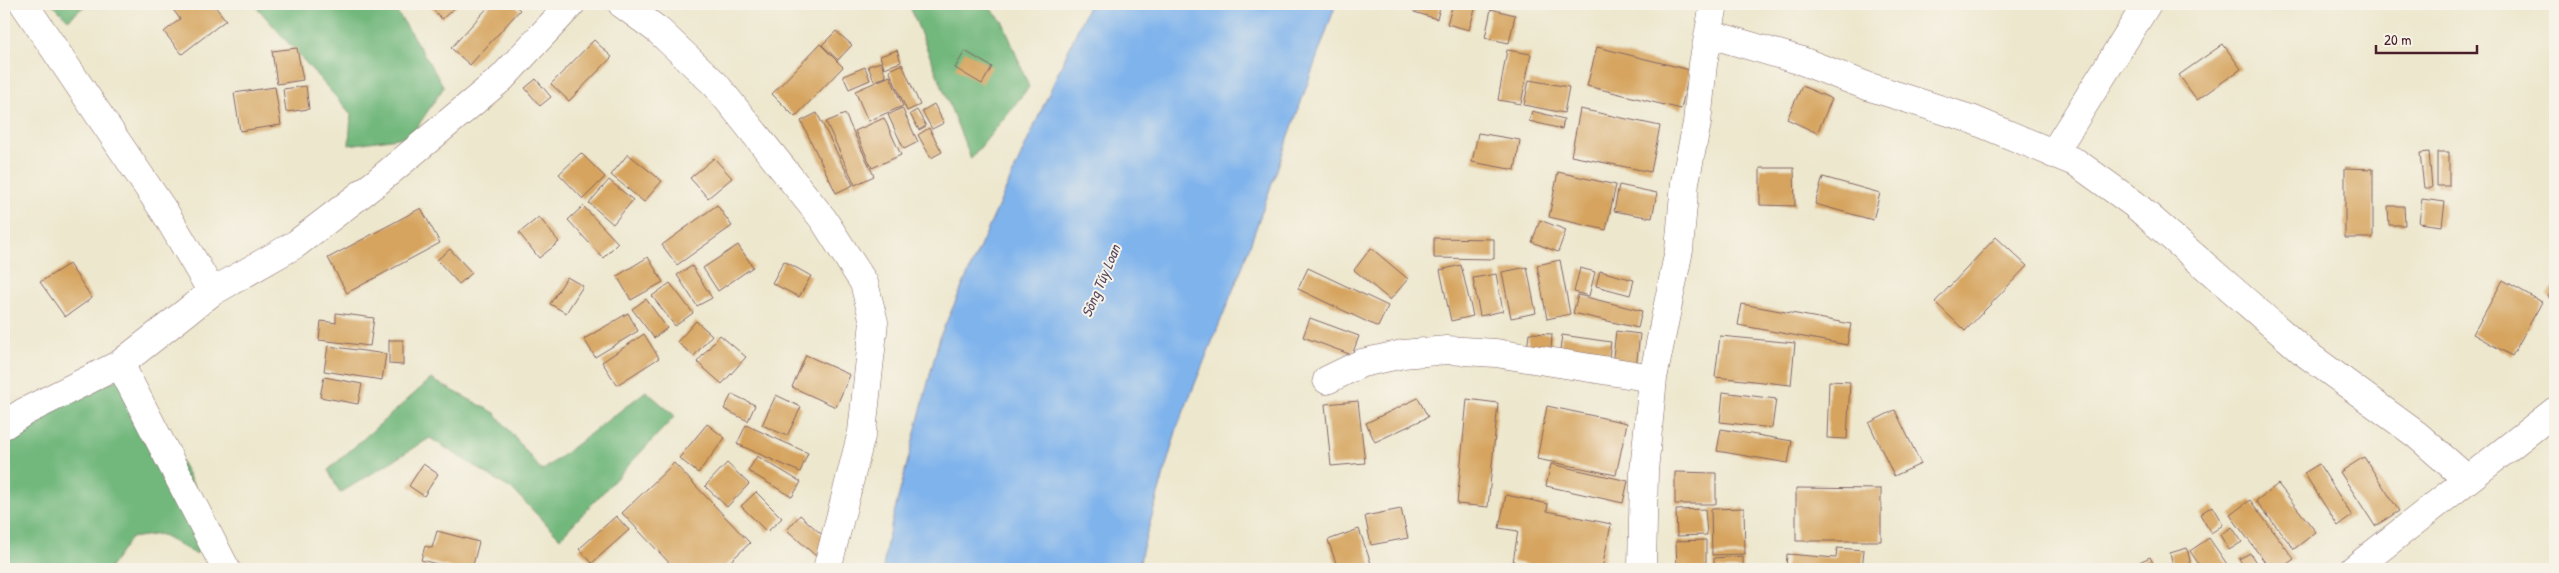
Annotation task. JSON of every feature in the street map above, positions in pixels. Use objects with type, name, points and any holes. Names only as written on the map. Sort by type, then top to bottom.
[{"type":"street","points":[[24,4],[166,214],[212,292]]},
{"type":"street","points":[[4,426],[24,412],[120,364],[212,292],[296,244],[377,182],[502,78],[571,4]]},
{"type":"street","points":[[622,4],[659,31],[716,85],[823,218],[864,283],[874,322],[862,432],[827,569]]},
{"type":"street","points":[[1642,569],[1644,471],[1653,378],[1679,250],[1685,182],[1697,123],[1702,64],[1710,34],[1714,4]]},
{"type":"street","points":[[2053,154],[2147,4]]},
{"type":"street","points":[[1710,34],[1802,61],[1867,86],[1972,119],[2077,163],[2134,204],[2305,353],[2417,435],[2467,479]]},
{"type":"street","points":[[1327,380],[1362,363],[1403,354],[1447,350],[1496,353],[1653,378]]},
{"type":"street","points":[[120,364],[226,569]]},
{"type":"street","points":[[2354,569],[2555,411]]},
{"type":"green space","points":[[52,4],[87,4],[68,20]]},
{"type":"green space","points":[[254,4],[390,4],[404,22],[444,87],[411,136],[349,145],[351,114]]},
{"type":"green space","points":[[913,4],[986,4],[1003,22],[1029,87],[971,159],[911,9]]},
{"type":"green space","points":[[135,371],[218,533],[196,554],[159,534],[131,538],[109,569],[4,569],[4,440],[28,420]]},
{"type":"green space","points":[[431,379],[495,413],[542,471],[646,391],[675,416],[560,538],[514,491],[430,438],[340,493],[328,470]]},
{"type":"water","name":"Sông Túy Loan","points":[[1089,4],[1336,4],[1240,273],[1177,428],[1142,551],[1139,569],[883,569],[887,541],[940,336]]},
{"type":"building","points":[[169,4],[213,4],[226,20],[182,54],[164,32],[180,19]]},
{"type":"building","points":[[428,4],[459,4],[442,19]]},
{"type":"building","points":[[491,4],[513,4],[520,10],[470,65],[451,48]]},
{"type":"building","points":[[1416,4],[1441,4],[1437,19],[1414,12]]},
{"type":"building","points":[[1453,4],[1476,6],[1469,30],[1447,24]]},
{"type":"building","points":[[1491,9],[1515,15],[1509,43],[1485,38]]},
{"type":"building","points":[[836,31],[852,45],[838,60],[822,45]]},
{"type":"building","points":[[594,40],[612,57],[569,101],[551,84]]},
{"type":"building","points":[[820,44],[843,67],[795,117],[772,94]]},
{"type":"building","points":[[2223,44],[2241,69],[2197,100],[2179,75]]},
{"type":"building","points":[[1597,47],[1690,70],[1681,109],[1587,86]]},
{"type":"building","points":[[297,48],[303,80],[277,84],[272,51]]},
{"type":"building","points":[[897,50],[901,62],[884,68],[880,56]]},
{"type":"building","points":[[1507,50],[1531,54],[1521,104],[1498,100]]},
{"type":"building","points":[[965,51],[992,67],[982,84],[955,68]]},
{"type":"building","points":[[881,62],[886,77],[874,81],[868,66]]},
{"type":"building","points":[[902,64],[920,105],[907,111],[889,70]]},
{"type":"building","points":[[865,67],[870,80],[849,89],[843,76]]},
{"type":"building","points":[[890,76],[903,106],[868,121],[855,91]]},
{"type":"building","points":[[536,79],[551,97],[540,106],[525,88]]},
{"type":"building","points":[[1529,80],[1569,87],[1564,113],[1524,105]]},
{"type":"building","points":[[306,86],[309,109],[286,112],[283,89]]},
{"type":"building","points":[[1802,86],[1832,99],[1817,133],[1787,119]]},
{"type":"building","points":[[275,87],[281,125],[240,131],[234,93]]},
{"type":"building","points":[[934,104],[944,123],[932,129],[922,111]]},
{"type":"building","points":[[902,108],[918,142],[904,149],[888,115]]},
{"type":"building","points":[[1580,109],[1660,126],[1651,172],[1571,156]]},
{"type":"building","points":[[917,110],[926,126],[919,130],[910,114]]},
{"type":"building","points":[[1532,111],[1564,119],[1562,129],[1529,121]]},
{"type":"building","points":[[817,113],[853,185],[836,193],[801,121]]},
{"type":"building","points":[[845,114],[874,176],[855,185],[826,122]]},
{"type":"building","points":[[884,118],[901,155],[872,168],[855,131]]},
{"type":"building","points":[[929,128],[942,152],[931,158],[918,135]]},
{"type":"building","points":[[1478,133],[1520,140],[1515,170],[1472,162]]},
{"type":"building","points":[[2429,152],[2432,188],[2424,188],[2420,153]]},
{"type":"building","points":[[2437,152],[2449,152],[2449,186],[2437,186]]},
{"type":"building","points":[[581,153],[605,177],[583,199],[559,174]]},
{"type":"building","points":[[628,154],[662,181],[644,202],[611,175]]},
{"type":"building","points":[[714,158],[732,178],[708,198],[690,178]]},
{"type":"building","points":[[1760,168],[1794,168],[1795,206],[1760,205]]},
{"type":"building","points":[[2345,168],[2373,169],[2373,238],[2345,238]]},
{"type":"building","points":[[1558,172],[1616,185],[1606,230],[1549,217]]},
{"type":"building","points":[[1823,177],[1880,193],[1873,220],[1815,204]]},
{"type":"building","points":[[609,180],[633,200],[613,224],[589,203]]},
{"type":"building","points":[[1619,185],[1657,193],[1652,218],[1614,211]]},
{"type":"building","points":[[2422,199],[2445,202],[2442,226],[2419,223]]},
{"type":"building","points":[[717,205],[732,226],[677,265],[662,245]]},
{"type":"building","points":[[583,206],[618,243],[603,258],[568,220]]},
{"type":"building","points":[[2388,206],[2404,206],[2405,225],[2389,225]]},
{"type":"building","points":[[421,208],[440,243],[347,293],[328,258]]},
{"type":"building","points":[[539,217],[559,242],[539,258],[519,233]]},
{"type":"building","points":[[1540,220],[1566,230],[1558,252],[1532,242]]},
{"type":"building","points":[[1996,237],[2027,266],[1965,331],[1935,302]]},
{"type":"building","points":[[1434,238],[1494,239],[1494,259],[1434,258]]},
{"type":"building","points":[[738,245],[753,267],[718,291],[703,268]]},
{"type":"building","points":[[1371,248],[1408,279],[1390,300],[1354,270]]},
{"type":"building","points":[[450,249],[472,273],[459,284],[437,260]]},
{"type":"building","points":[[648,257],[663,282],[631,300],[617,276]]},
{"type":"building","points":[[1560,260],[1570,314],[1547,319],[1537,265]]},
{"type":"building","points":[[784,261],[811,276],[799,297],[772,283]]},
{"type":"building","points":[[69,264],[92,298],[65,317],[40,282]]},
{"type":"building","points":[[1461,265],[1473,316],[1451,321],[1440,270]]},
{"type":"building","points":[[692,266],[712,298],[697,306],[677,275]]},
{"type":"building","points":[[1527,267],[1536,313],[1511,318],[1502,272]]},
{"type":"building","points":[[1308,268],[1388,306],[1378,327],[1298,289]]},
{"type":"building","points":[[1580,268],[1595,272],[1589,296],[1574,292]]},
{"type":"building","points":[[1600,271],[1634,280],[1630,295],[1596,286]]},
{"type":"building","points":[[1496,274],[1503,311],[1480,316],[1473,278]]},
{"type":"building","points":[[567,277],[583,286],[566,313],[550,304]]},
{"type":"building","points":[[2503,280],[2542,302],[2512,356],[2473,334]]},
{"type":"building","points":[[670,283],[693,313],[675,326],[652,296]]},
{"type":"building","points":[[2555,284],[2555,301],[2547,296]]},
{"type":"building","points":[[1578,295],[1642,311],[1638,328],[1573,313]]},
{"type":"building","points":[[646,299],[667,328],[654,338],[632,309]]},
{"type":"building","points":[[1742,304],[1851,324],[1847,345],[1738,325]]},
{"type":"building","points":[[336,313],[374,318],[370,346],[319,340],[321,321],[336,323]]},
{"type":"building","points":[[628,313],[638,331],[595,357],[584,339]]},
{"type":"building","points":[[1310,318],[1359,336],[1352,355],[1303,337]]},
{"type":"building","points":[[696,321],[712,335],[694,356],[677,342]]},
{"type":"building","points":[[1616,331],[1640,334],[1636,368],[1612,365]]},
{"type":"building","points":[[1529,333],[1552,334],[1551,353],[1527,351]]},
{"type":"building","points":[[644,334],[659,358],[617,385],[602,362]]},
{"type":"building","points":[[720,335],[746,357],[722,384],[697,362]]},
{"type":"building","points":[[1562,335],[1611,342],[1608,365],[1559,358]]},
{"type":"building","points":[[1720,336],[1795,343],[1791,385],[1715,377]]},
{"type":"building","points":[[389,340],[403,340],[403,365],[389,364]]},
{"type":"building","points":[[328,346],[386,354],[382,380],[324,371]]},
{"type":"building","points":[[806,355],[850,375],[836,407],[792,387]]},
{"type":"building","points":[[324,377],[362,384],[358,404],[320,397]]},
{"type":"building","points":[[1829,381],[1850,382],[1847,439],[1827,438]]},
{"type":"building","points":[[1723,392],[1776,399],[1772,428],[1720,422]]},
{"type":"building","points":[[732,394],[755,405],[748,421],[724,409]]},
{"type":"building","points":[[776,395],[801,407],[787,436],[762,425]]},
{"type":"building","points":[[1418,398],[1428,417],[1375,442],[1366,423]]},
{"type":"building","points":[[1467,399],[1498,403],[1488,507],[1457,504]]},
{"type":"building","points":[[1358,401],[1365,463],[1331,466],[1325,404]]},
{"type":"building","points":[[1547,406],[1627,423],[1616,475],[1537,459]]},
{"type":"building","points":[[1895,410],[1921,464],[1894,476],[1869,423]]},
{"type":"building","points":[[707,424],[725,438],[698,473],[679,458]]},
{"type":"building","points":[[746,425],[808,453],[800,472],[737,444]]},
{"type":"building","points":[[1721,429],[1792,441],[1788,463],[1717,451]]},
{"type":"building","points":[[757,456],[801,482],[792,497],[748,471]]},
{"type":"building","points":[[2364,457],[2399,511],[2375,526],[2340,472]]},
{"type":"building","points":[[674,463],[750,543],[722,569],[675,569],[622,513]]},
{"type":"building","points":[[727,463],[749,484],[727,507],[705,486]]},
{"type":"building","points":[[423,464],[438,474],[424,496],[409,486]]},
{"type":"building","points":[[1551,464],[1628,481],[1623,503],[1546,486]]},
{"type":"building","points":[[2319,464],[2352,516],[2338,526],[2304,473]]},
{"type":"building","points":[[1675,472],[1716,473],[1716,504],[1675,504]]},
{"type":"building","points":[[2278,484],[2316,532],[2294,549],[2256,501]]},
{"type":"building","points":[[1796,488],[1881,489],[1881,541],[1796,541]]},
{"type":"building","points":[[756,492],[782,518],[767,532],[741,506]]},
{"type":"building","points":[[1506,495],[1548,504],[1547,511],[1611,524],[1602,569],[1550,569],[1513,562],[1518,531],[1499,528]]},
{"type":"building","points":[[2250,500],[2294,559],[2280,569],[2270,569],[2230,515]]},
{"type":"building","points":[[2212,506],[2223,525],[2211,533],[2200,514]]},
{"type":"building","points":[[1744,508],[1745,554],[1712,555],[1711,509]]},
{"type":"building","points":[[1401,509],[1408,538],[1371,545],[1365,516]]},
{"type":"building","points":[[1705,509],[1707,535],[1677,536],[1676,510]]},
{"type":"building","points":[[800,515],[830,542],[817,557],[787,530]]},
{"type":"building","points":[[616,516],[629,530],[592,563],[579,549]]},
{"type":"building","points":[[2232,527],[2242,542],[2229,550],[2220,535]]},
{"type":"building","points":[[1359,529],[1373,569],[1338,569],[1328,540]]},
{"type":"building","points":[[437,531],[479,542],[472,569],[457,569],[421,560],[425,546],[432,548]]},
{"type":"building","points":[[2209,538],[2229,567],[2225,569],[2202,569],[2190,551]]},
{"type":"building","points":[[1706,540],[1706,569],[1677,569],[1676,541]]},
{"type":"building","points":[[1837,548],[1864,550],[1862,569],[1786,569],[1787,554],[1836,558]]},
{"type":"building","points":[[2187,548],[2192,569],[2174,569],[2170,553]]},
{"type":"building","points":[[2250,553],[2260,569],[2246,569],[2239,559]]},
{"type":"building","points":[[1743,556],[1743,569],[1714,569],[1714,558]]},
{"type":"building","points":[[2150,557],[2156,569],[2124,569]]},
{"type":"building","points":[[422,566],[433,569],[421,569]]}]
